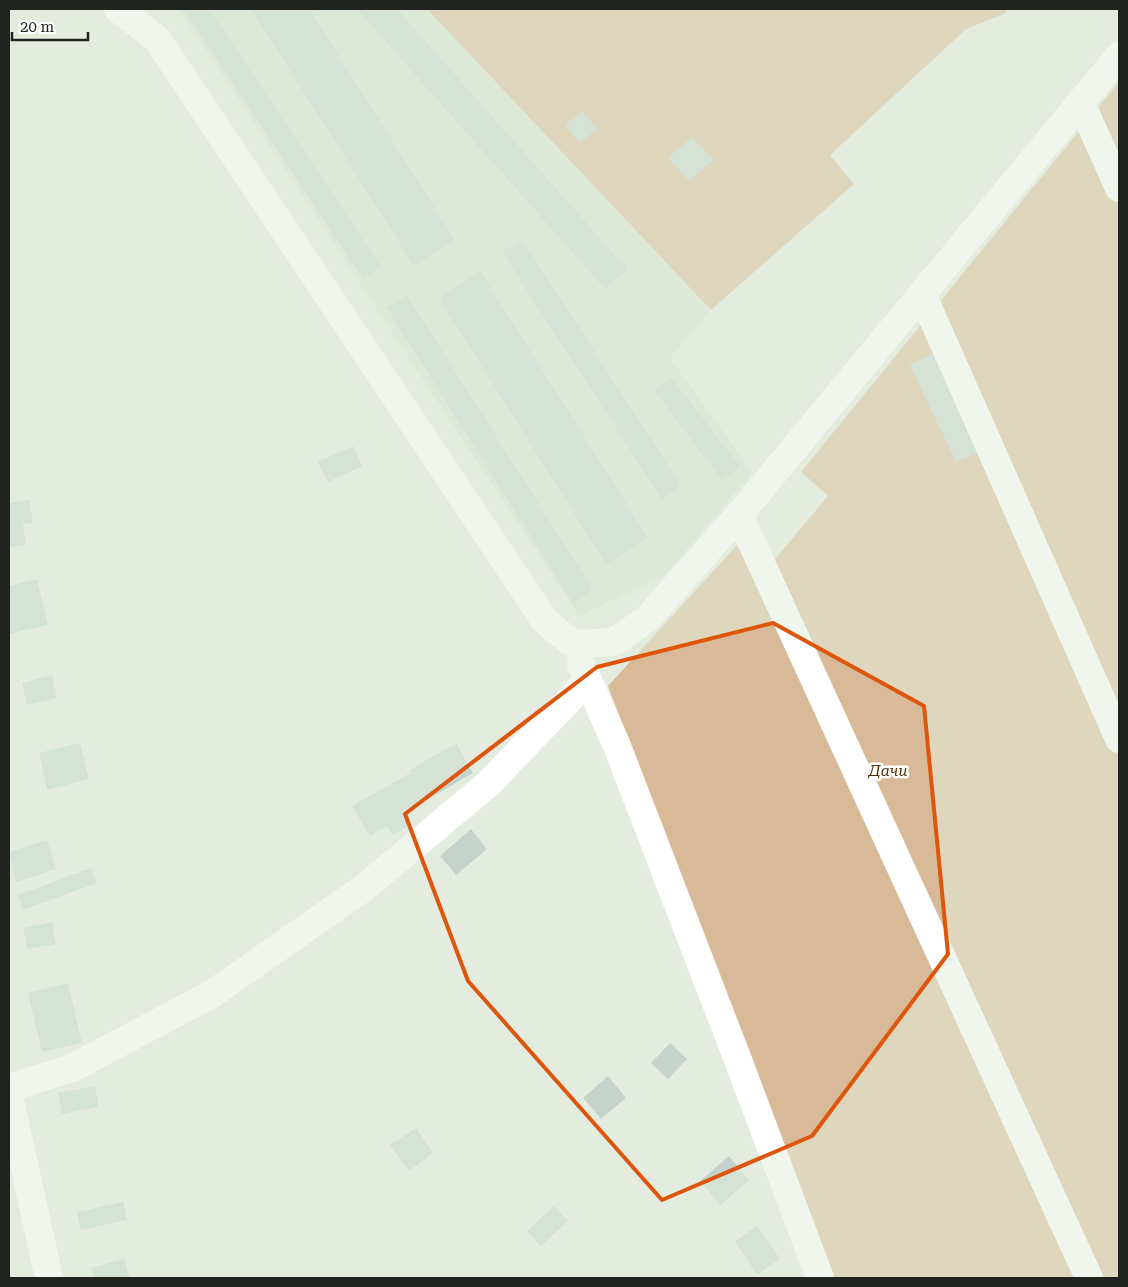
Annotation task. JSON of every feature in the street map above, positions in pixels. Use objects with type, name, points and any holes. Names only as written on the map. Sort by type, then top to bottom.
[{"type":"street","points":[[118,9],[157,39],[545,621],[573,644],[621,756],[820,1278]]},
{"type":"street","points":[[573,644],[614,642],[647,619],[739,515],[1119,56]]},
{"type":"street","points":[[1081,103],[1119,188]]},
{"type":"street","points":[[922,294],[1119,738]]},
{"type":"street","points":[[739,515],[1089,1278]]},
{"type":"street","points":[[9,1088],[72,1068],[212,994],[365,887],[488,784],[588,680]]},
{"type":"street","points":[[9,1096],[48,1278]]},
{"type":"highlighted area","points":[[773,623],[924,706],[948,954],[812,1136],[662,1200],[468,981],[405,814],[597,667]]},
{"type":"shaded area","points":[[179,9],[427,9],[711,310],[670,358],[752,472],[664,576],[579,616]]},
{"type":"green space","points":[[427,9],[1008,9],[1004,14],[966,29],[830,155],[854,184],[711,310]]},
{"type":"green space","name":"Дачи","points":[[1119,82],[1119,1278],[834,1278],[608,686],[739,543],[760,577],[828,496],[801,472]]},
{"type":"building","points":[[184,9],[209,9],[381,267],[363,279]]},
{"type":"building","points":[[251,9],[309,9],[455,240],[414,266]]},
{"type":"building","points":[[357,9],[397,9],[627,269],[605,289]]},
{"type":"building","points":[[582,111],[597,129],[580,143],[565,125]]},
{"type":"building","points":[[692,137],[713,160],[689,181],[668,158]]},
{"type":"building","points":[[522,239],[681,486],[662,499],[502,252]]},
{"type":"building","points":[[480,271],[648,538],[606,564],[439,298]]},
{"type":"building","points":[[407,295],[593,590],[573,603],[387,308]]},
{"type":"building","points":[[941,350],[987,448],[956,462],[910,365]]},
{"type":"building","points":[[671,377],[740,467],[722,480],[654,390]]},
{"type":"building","points":[[353,446],[362,466],[328,482],[318,462]]},
{"type":"building","points":[[29,500],[33,523],[23,524],[26,545],[9,548],[9,503]]},
{"type":"building","points":[[37,579],[48,625],[9,634],[9,586]]},
{"type":"building","points":[[52,675],[57,698],[27,705],[22,683]]},
{"type":"building","points":[[80,743],[89,779],[47,790],[39,753]]},
{"type":"building","points":[[456,743],[473,773],[404,813],[411,825],[392,835],[387,826],[370,836],[352,806],[410,773],[408,771]]},
{"type":"building","points":[[471,829],[487,849],[456,875],[440,856]]},
{"type":"building","points":[[47,840],[56,869],[16,882],[9,852]]},
{"type":"building","points":[[91,868],[97,883],[23,910],[18,895]]},
{"type":"building","points":[[52,922],[56,944],[27,949],[23,928]]},
{"type":"building","points":[[68,983],[82,1043],[42,1052],[28,993]]},
{"type":"building","points":[[670,1043],[687,1059],[668,1079],[651,1063]]},
{"type":"building","points":[[608,1076],[626,1098],[601,1119],[583,1098]]},
{"type":"building","points":[[95,1086],[99,1107],[62,1114],[58,1093]]},
{"type":"building","points":[[416,1128],[433,1153],[409,1171],[390,1145]]},
{"type":"building","points":[[729,1156],[749,1180],[720,1205],[700,1181]]},
{"type":"building","points":[[123,1202],[127,1220],[81,1230],[77,1212]]},
{"type":"building","points":[[554,1206],[568,1221],[541,1246],[527,1231]]},
{"type":"building","points":[[757,1226],[780,1259],[757,1275],[735,1241]]},
{"type":"building","points":[[124,1259],[130,1278],[94,1278],[91,1268]]}]
